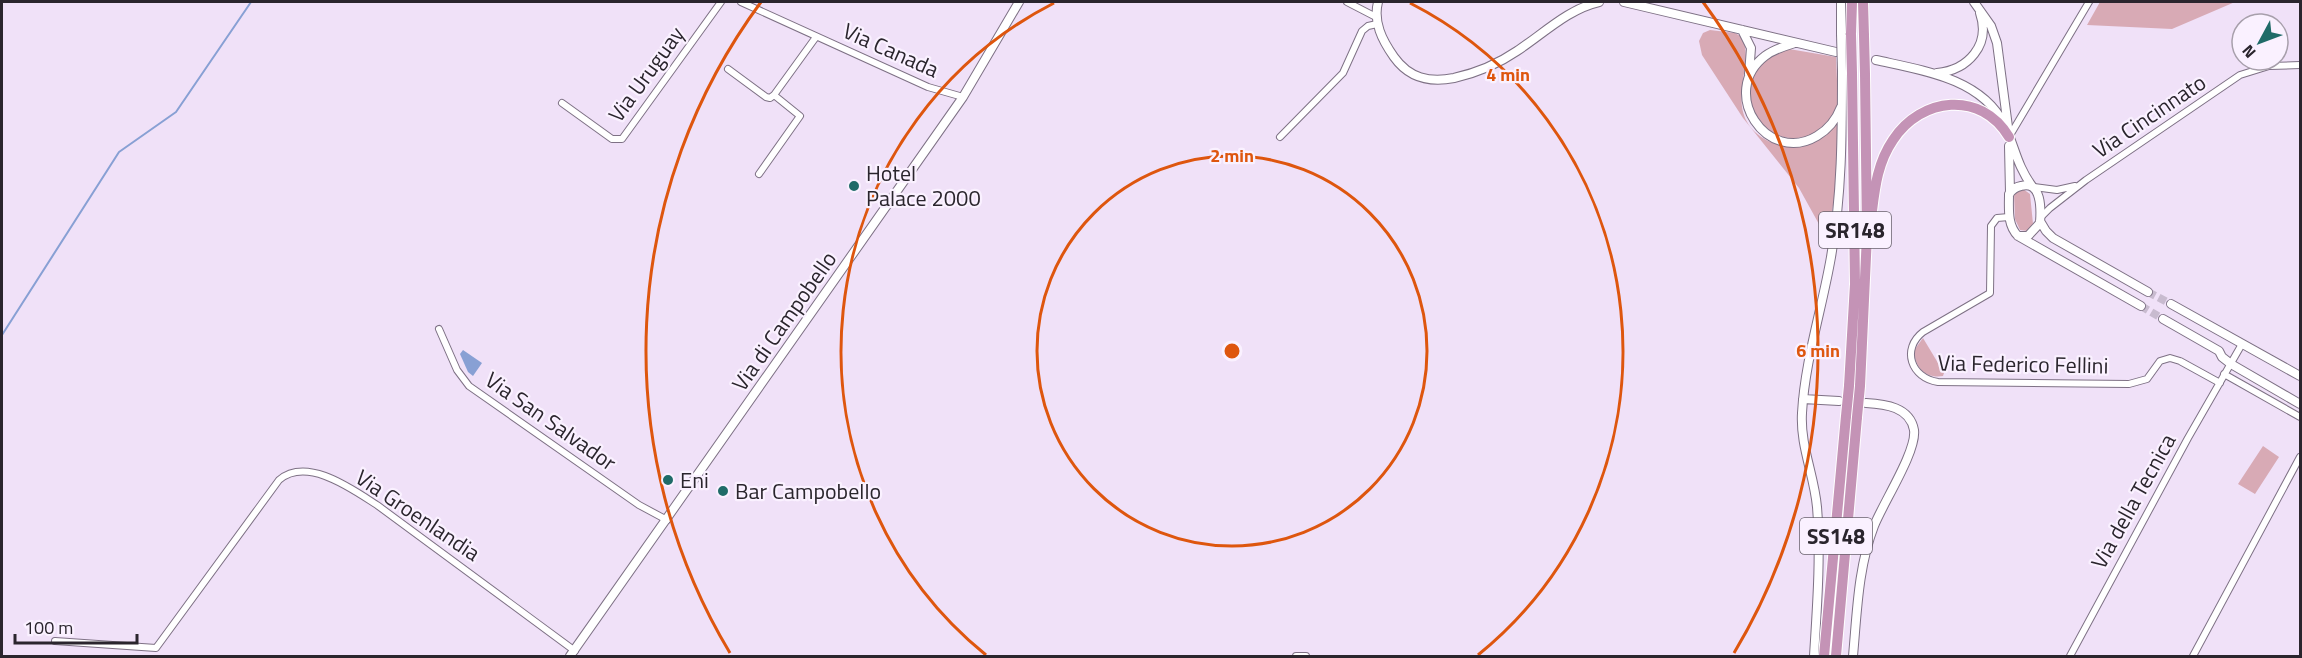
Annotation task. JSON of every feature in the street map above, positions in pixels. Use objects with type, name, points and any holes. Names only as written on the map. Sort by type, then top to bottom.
[{"type":"highway","name":"SR148","points":[[1852,2],[1846,34],[1855,284],[1854,386]]},
{"type":"highway","name":"SR148","points":[[1836,657],[1854,386],[1865,283],[1865,2]]},
{"type":"highway","points":[[1865,283],[1877,177],[1885,154],[1900,131],[1934,107],[1958,104],[1983,111],[2000,124],[2009,136]]},
{"type":"highway","name":"SS148","points":[[1824,657],[1852,416]]},
{"type":"street","name":"Via Uruguay","points":[[562,103],[612,139],[622,139],[721,2]]},
{"type":"street","name":"Via Canada","points":[[741,2],[928,87],[963,97]]},
{"type":"street","name":"Via di Campobello","points":[[573,654],[963,97],[1019,2]]},
{"type":"street","points":[[1347,2],[1377,21]]},
{"type":"street","points":[[1378,2],[1377,21],[1388,48],[1405,70],[1421,79],[1443,80],[1477,71],[1500,61],[1576,10],[1599,2]]},
{"type":"street","points":[[1624,2],[1836,52]]},
{"type":"street","points":[[1841,2],[1846,34]]},
{"type":"street","points":[[1931,73],[1955,69],[1969,61],[1976,52],[1982,39],[1983,28],[1982,18],[1975,2]]},
{"type":"street","points":[[1975,2],[1987,18],[1995,35],[2000,56],[2009,136],[2011,227],[2018,236],[2139,305],[2147,291],[2051,236],[2040,220]]},
{"type":"street","points":[[2009,136],[2089,2]]},
{"type":"street","points":[[1280,137],[1343,73],[1362,31],[1377,21]]},
{"type":"street","points":[[1742,30],[1751,48],[1746,98],[1750,113],[1762,130],[1781,141],[1796,143],[1815,137],[1834,121],[1842,104]]},
{"type":"street","points":[[728,69],[770,98],[816,37]]},
{"type":"street","points":[[1749,74],[1767,55],[1795,43]]},
{"type":"street","points":[[1876,60],[1931,73],[1957,82],[1981,97],[1999,116],[2019,165],[2038,197],[2040,220],[2038,226],[2030,235],[2018,236]]},
{"type":"street","name":"Via Cincinnato","points":[[2040,220],[2050,208],[2086,180],[2240,75],[2260,68],[2301,65]]},
{"type":"street","points":[[1814,657],[1818,583],[1818,522],[1814,491],[1803,443],[1803,399],[1833,247],[1841,157],[1842,104],[1847,72]]},
{"type":"street","points":[[759,174],[800,117],[797,111],[774,95]]},
{"type":"street","points":[[2006,110],[2015,116],[2023,114]]},
{"type":"street","name":"Via Cincinnato","points":[[2033,186],[2066,189],[2086,180]]},
{"type":"street","points":[[2010,193],[2021,185],[2033,186]]},
{"type":"street","name":"Via Federico Fellini","points":[[2009,217],[1997,218],[1991,226],[1990,293],[1923,332],[1914,340],[1910,354],[1911,360],[1915,369],[1922,376],[1938,382],[2129,384],[2147,380],[2160,361],[2170,358],[2220,382]]},
{"type":"street","points":[[2078,270],[2085,256]]},
{"type":"street","points":[[2171,304],[2300,375]]},
{"type":"street","points":[[2163,319],[2219,351]]},
{"type":"street","name":"Via San Salvador","points":[[439,329],[457,370],[470,386],[639,505],[667,520]]},
{"type":"street","points":[[2230,337],[2220,342],[2219,351],[2222,357],[2230,364],[2301,404]]},
{"type":"street","name":"Via della Tecnica","points":[[2070,657],[2242,344]]},
{"type":"street","points":[[2224,374],[2301,417]]},
{"type":"street","points":[[1803,399],[1839,401]]},
{"type":"street","points":[[1853,657],[1861,581],[1868,546],[1877,519],[1913,445],[1914,435],[1911,421],[1903,412],[1890,406],[1866,403]]},
{"type":"street","points":[[2193,657],[2301,458]]},
{"type":"street","name":"Via Groenlandia","points":[[55,640],[156,648],[279,480],[288,474],[302,470],[319,474],[355,491],[377,505],[573,654]]},
{"type":"street","points":[[1296,657],[1306,657]]},
{"type":"shaded area","points":[[2100,2],[2235,2],[2172,29],[2087,25]]},
{"type":"shaded area","points":[[1710,30],[1735,33],[1742,37],[1745,63],[1742,104],[1745,118],[1753,130],[1778,145],[1799,146],[1817,140],[1838,124],[1834,195],[1826,228],[1820,226],[1799,188],[1743,118],[1702,55],[1699,41],[1703,33]]},
{"type":"shaded area","points":[[1789,49],[1836,57],[1838,102],[1828,122],[1814,133],[1798,138],[1781,136],[1766,129],[1755,116],[1750,100],[1753,79],[1762,63],[1771,56]]},
{"type":"shaded area","points":[[2023,189],[2030,194],[2033,224],[2027,231],[2020,230],[2015,219],[2014,194]]},
{"type":"shaded area","points":[[1923,338],[1944,373],[1943,376],[1926,373],[1918,366],[1915,349]]},
{"type":"shaded area","points":[[2263,446],[2279,457],[2255,494],[2238,484]]},
{"type":"water","points":[[463,350],[482,363],[473,376],[468,372],[460,354]]},
{"type":"waterway","points":[[2,335],[119,152],[176,112],[251,2]]},
{"type":"tunnel","points":[[2148,292],[2171,304]]},
{"type":"tunnel","points":[[2141,306],[2163,319]]},
{"type":"place","name":"Hotel Palace 2000","points":[[854,186]]},
{"type":"place","name":"Eni","points":[[668,480]]},
{"type":"place","name":"Bar Campobello","points":[[723,491]]}]
